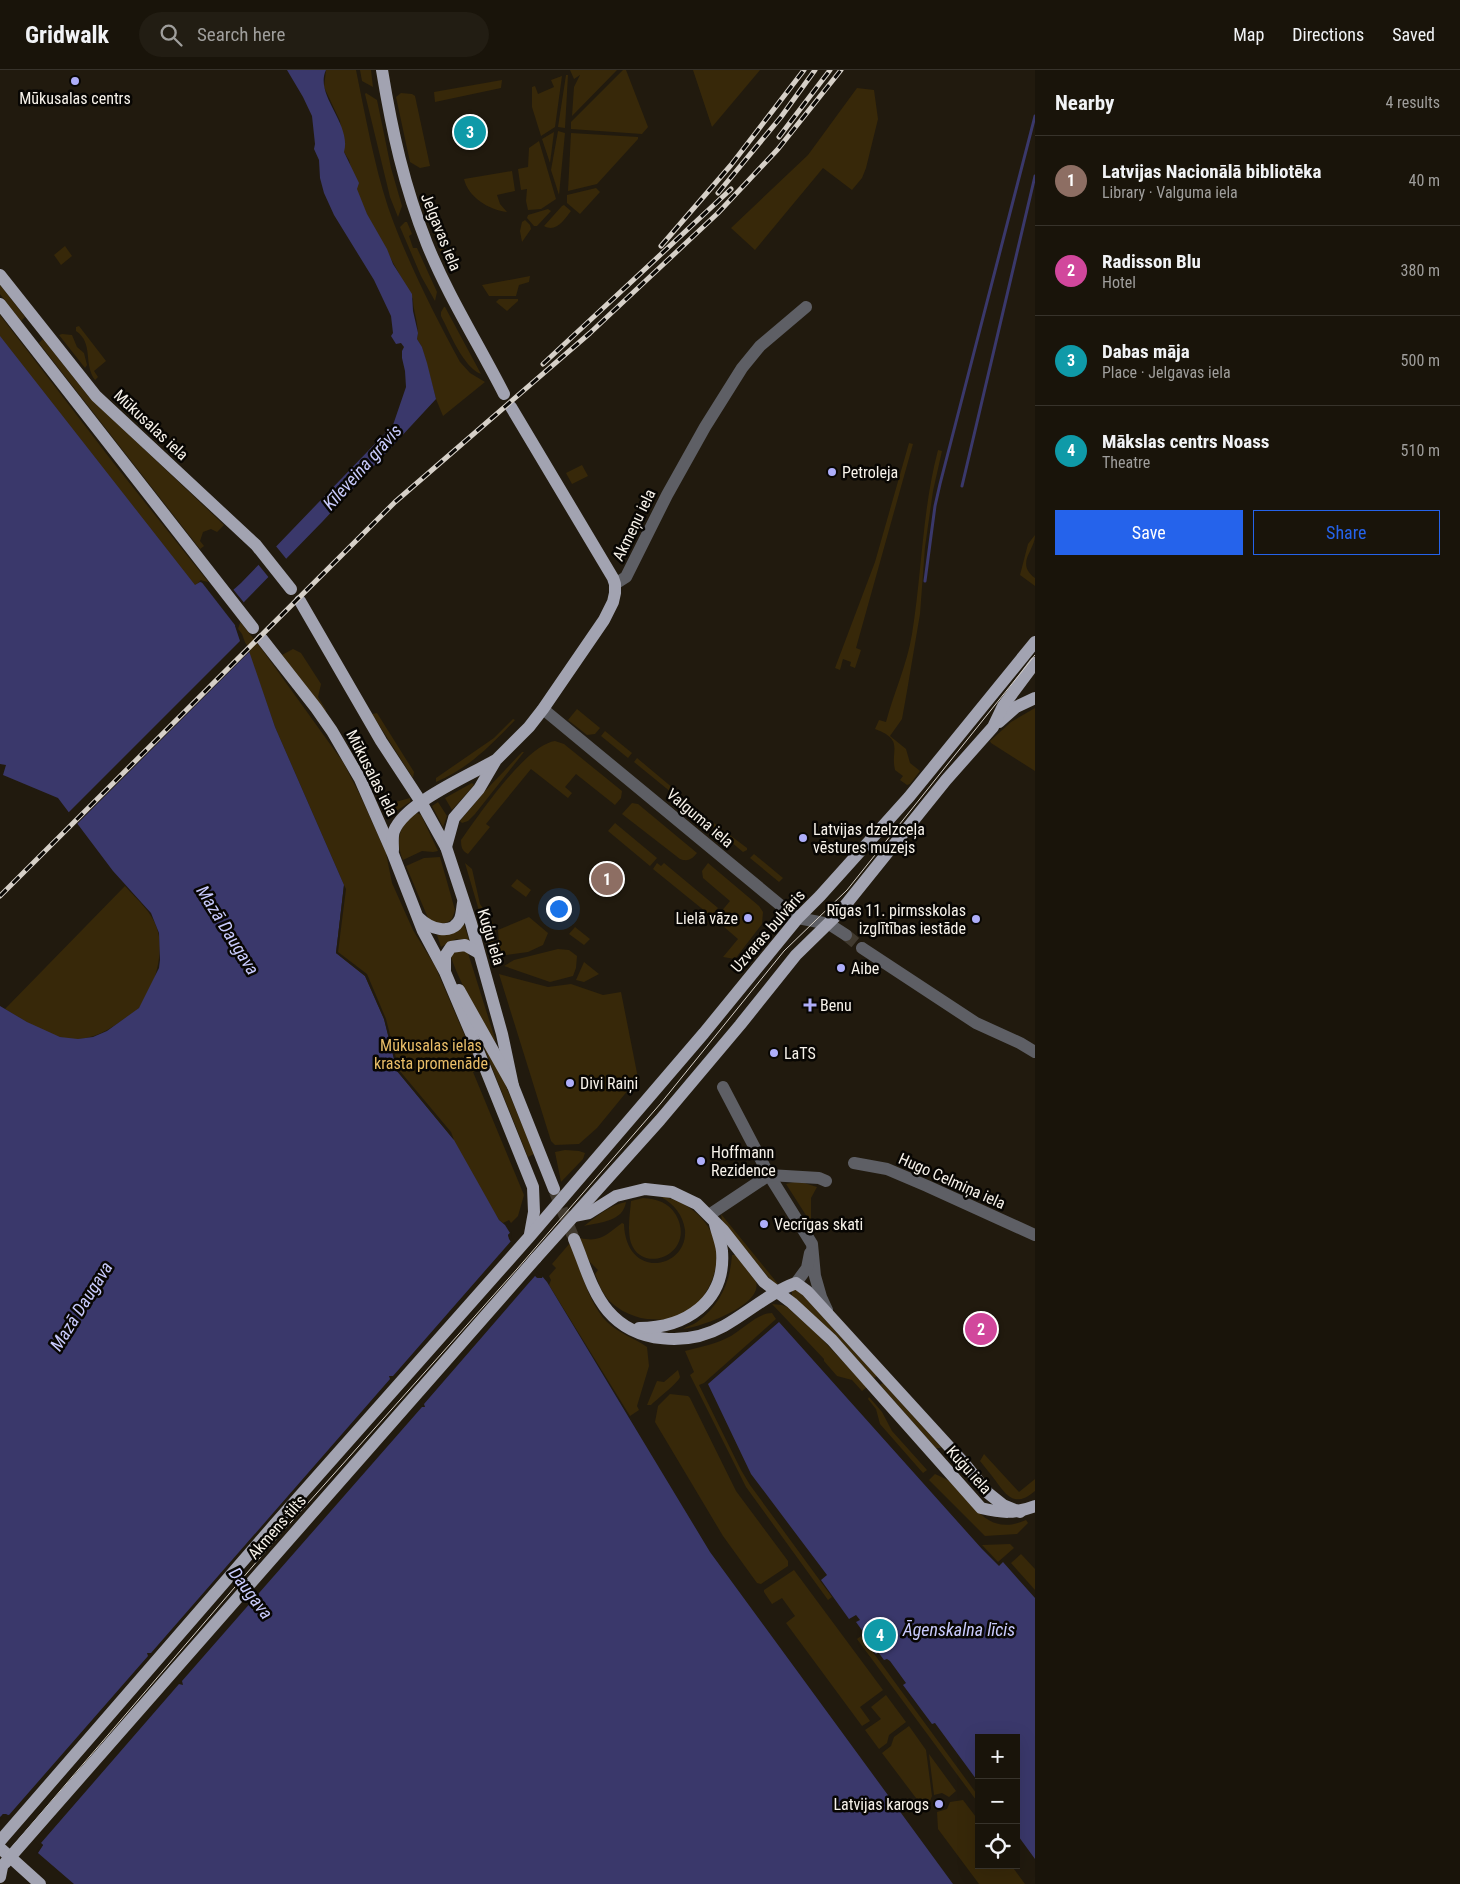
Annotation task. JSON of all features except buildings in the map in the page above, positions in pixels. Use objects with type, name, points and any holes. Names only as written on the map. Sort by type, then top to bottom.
[{"type":"main road","name":"Jelgavas iela","points":[[382,70],[404,177],[427,244],[458,312],[504,394]]},
{"type":"main road","name":"Mūkusalas iela","points":[[0,275],[96,396],[263,553],[291,589]]},
{"type":"main road","points":[[0,304],[253,627]]},
{"type":"main road","points":[[511,406],[616,584]]},
{"type":"main road","name":"Akmeņu iela","points":[[446,848],[454,818],[479,789],[496,760],[543,709],[604,620],[614,602],[616,584]]},
{"type":"main road","name":"Mūkusalas iela","points":[[300,602],[381,741],[422,802]]},
{"type":"main road","name":"Mūkusalas iela","points":[[262,639],[316,708],[350,761],[372,804],[393,854]]},
{"type":"main road","name":"Uzvaras bulvāris","points":[[527,1239],[704,1033],[798,918],[909,797],[1035,642]]},
{"type":"main road","points":[[993,727],[1003,706],[1031,674],[1035,663]]},
{"type":"main road","points":[[1004,682],[1031,674]]},
{"type":"main road","points":[[574,1216],[716,1054],[796,955],[829,924],[882,862],[946,780],[993,727],[1016,707],[1035,698]]},
{"type":"main road","name":"Akmeņu iela","points":[[393,854],[393,832],[407,812],[496,760]]},
{"type":"main road","name":"Kuģu iela","points":[[422,802],[446,848],[479,953],[502,1034],[514,1086],[554,1189]]},
{"type":"main road","name":"Kuģu iela","points":[[393,854],[416,914],[445,972],[533,1187],[534,1212],[527,1239]]},
{"type":"main road","points":[[416,914],[426,925],[433,929],[442,930],[452,927],[459,920],[463,902]]},
{"type":"main road","points":[[445,972],[445,956],[451,947],[465,946],[479,953]]},
{"type":"main road","name":"Kuģu iela","points":[[445,972],[457,986],[514,1086]]},
{"type":"main road","name":"Kuģu iela","points":[[574,1216],[589,1213],[616,1196],[645,1189],[665,1190],[685,1196],[712,1218],[764,1282],[792,1302],[832,1340],[981,1508],[1002,1513],[1020,1512]]},
{"type":"main road","name":"Akmens tilts","points":[[1,1872],[574,1216]]},
{"type":"main road","points":[[630,1328],[662,1327],[671,1324],[693,1314],[710,1297],[716,1287],[722,1263],[722,1250],[712,1218]]},
{"type":"main road","points":[[574,1238],[590,1278],[604,1304],[621,1323],[650,1336],[664,1339],[697,1336],[722,1327],[777,1291],[796,1283]]},
{"type":"main road","name":"Akmens tilts","points":[[0,1840],[275,1524],[527,1239]]},
{"type":"main road","name":"Kuģu iela","points":[[796,1283],[807,1291],[829,1315],[988,1493],[1003,1505],[1020,1512]]},
{"type":"main road","points":[[934,1456],[946,1460],[950,1457],[948,1446]]},
{"type":"main road","points":[[1020,1512],[1035,1506]]},
{"type":"main road","points":[[0,1848],[40,1884]]},
{"type":"street","name":"Akmeņu iela","points":[[616,584],[626,577],[666,495],[705,426],[742,368],[760,346],[806,307]]},
{"type":"street","name":"Valguma iela","points":[[543,709],[775,901],[798,918],[829,924],[846,935]]},
{"type":"street","points":[[862,948],[976,1023],[1035,1052]]},
{"type":"street","name":"Kuģu iela","points":[[723,1087],[769,1175],[812,1244],[820,1297],[829,1315]]},
{"type":"street","name":"Hugo Celmiņa iela","points":[[854,1163],[895,1173],[1035,1235]]},
{"type":"street","points":[[712,1218],[769,1175],[822,1179]]},
{"type":"street","points":[[796,1283],[807,1268],[812,1244]]},
{"type":"green space","points":[[326,70],[356,70],[378,174],[403,247],[430,305],[460,362],[470,373],[485,382],[443,416],[436,399],[422,347],[417,339],[418,329],[413,299],[367,215],[356,189],[349,160],[344,152],[340,121],[324,87]]},
{"type":"green space","points":[[360,70],[371,70],[373,87],[362,81]]},
{"type":"green space","points":[[570,70],[617,70],[572,116],[574,87],[580,75],[574,79]]},
{"type":"green space","points":[[623,70],[626,70],[648,127],[642,134],[571,129],[571,122]]},
{"type":"green space","points":[[693,70],[760,70],[712,127]]},
{"type":"green space","points":[[566,75],[568,75],[565,128],[558,127]]},
{"type":"green space","points":[[562,76],[555,127],[541,136],[532,107],[532,87],[535,86],[538,94],[554,87],[551,80]]},
{"type":"green space","points":[[502,80],[501,88],[435,102],[434,92]]},
{"type":"green space","points":[[857,88],[874,90],[878,119],[862,178],[852,190],[823,168],[755,250],[731,228],[808,155]]},
{"type":"green space","points":[[366,93],[377,100],[391,168],[402,206],[398,217],[390,197]]},
{"type":"green space","points":[[401,93],[415,96],[430,166],[420,168],[410,162],[396,97]]},
{"type":"green space","points":[[558,131],[565,133],[559,195],[551,170]]},
{"type":"green space","points":[[554,132],[550,163],[542,139]]},
{"type":"green space","points":[[571,133],[638,137],[638,139],[597,184],[568,191]]},
{"type":"green space","points":[[539,141],[556,199],[541,209],[528,210],[526,201],[527,189],[521,190],[518,169],[528,167],[529,148]]},
{"type":"green space","points":[[512,171],[515,191],[497,195],[500,204],[507,212],[493,209],[480,202],[466,186],[464,179]]},
{"type":"green space","points":[[596,188],[600,192],[580,214],[567,203],[567,195]]},
{"type":"green space","points":[[424,194],[455,270],[454,272],[446,265],[422,205],[420,199]]},
{"type":"green space","points":[[564,205],[571,211],[563,222],[552,228],[544,226],[562,206]]},
{"type":"green space","points":[[548,209],[551,211],[537,226],[534,226],[527,218],[528,215]]},
{"type":"green space","points":[[525,220],[531,229],[522,242],[520,231],[522,222]]},
{"type":"green space","points":[[407,222],[412,234],[409,236],[413,248],[417,248],[437,292],[435,301],[421,276],[400,227]]},
{"type":"green space","points":[[65,246],[72,256],[61,265],[54,255]]},
{"type":"green space","points":[[530,276],[529,282],[519,285],[516,296],[489,296],[482,285]]},
{"type":"green space","points":[[0,285],[25,317],[21,321],[0,294]]},
{"type":"green space","points":[[499,299],[518,299],[518,301],[507,311],[496,302]]},
{"type":"green space","points":[[444,307],[481,374],[468,364],[458,349],[441,316]]},
{"type":"green space","name":"Mūkusalas ielas krasta promenāde","points":[[0,315],[112,461],[261,648],[343,762],[386,853],[392,883],[413,930],[435,966],[479,1069],[473,1072],[524,1195],[518,1216],[511,1223],[509,1220],[503,1223],[499,1220],[397,1071],[336,953],[344,885],[275,727],[242,634],[201,580],[195,586],[0,337]]},
{"type":"green space","points":[[79,326],[106,361],[94,371],[98,377],[95,380],[91,374],[85,341],[76,331],[76,327]]},
{"type":"green space","points":[[59,335],[72,335],[77,347],[84,353],[87,365],[85,368]]},
{"type":"green space","points":[[43,339],[88,396],[224,525],[217,532],[211,529],[203,532],[200,541],[204,546],[200,549],[39,343]]},
{"type":"green space","points":[[909,443],[913,444],[856,648],[861,650],[855,668],[850,666],[851,662],[843,659],[840,670],[835,668],[875,562]]},
{"type":"green space","points":[[938,450],[942,451],[933,491],[925,547],[920,614],[902,719],[890,736],[906,749],[910,763],[920,771],[910,784],[907,785],[900,780],[903,776],[895,770],[893,742],[890,737],[875,729],[879,720],[886,722],[910,645],[925,519]]},
{"type":"green space","points":[[582,465],[588,476],[572,484],[566,473]]},
{"type":"green space","points":[[1035,535],[1026,562],[1029,573],[1035,578],[1035,586],[1020,575],[1028,544]]},
{"type":"green space","points":[[293,649],[301,653],[321,684],[318,697],[326,712],[282,655]]},
{"type":"green space","points":[[1035,708],[1035,771],[990,741],[1011,722]]},
{"type":"green space","points":[[577,709],[600,728],[595,734],[587,735],[568,720]]},
{"type":"green space","points":[[377,713],[414,772],[413,778],[372,714]]},
{"type":"green space","points":[[513,719],[515,720],[479,755],[448,777],[436,782],[436,778],[494,738]]},
{"type":"green space","points":[[605,731],[632,753],[628,758],[601,736]]},
{"type":"green space","points":[[555,741],[564,744],[622,791],[621,798],[615,805],[576,774],[565,787],[572,793],[568,798],[531,769],[486,824],[490,827],[468,854],[464,852],[461,840],[503,783],[530,755],[543,745]]},
{"type":"green space","points":[[524,752],[475,814],[468,821],[462,823],[460,821],[485,791]]},
{"type":"green space","points":[[637,758],[681,796],[677,797],[634,762]]},
{"type":"green space","points":[[472,783],[474,785],[452,810],[445,798]]},
{"type":"green space","points":[[410,798],[410,802],[397,810],[390,814],[384,814],[381,806]]},
{"type":"green space","points":[[438,802],[447,816],[443,827],[432,806]]},
{"type":"green space","points":[[632,803],[638,804],[697,853],[690,859],[680,859],[622,814]]},
{"type":"green space","points":[[417,813],[421,815],[438,851],[422,851],[403,860],[399,846],[400,833],[406,822]]},
{"type":"green space","points":[[711,821],[747,848],[747,850],[743,852],[711,825]]},
{"type":"green space","points":[[615,823],[657,858],[650,866],[608,831]]},
{"type":"green space","points":[[754,854],[783,878],[779,882],[750,858]]},
{"type":"green space","points":[[440,857],[455,910],[452,919],[443,923],[437,923],[428,918],[406,866],[424,858]]},
{"type":"green space","points":[[465,863],[472,869],[480,904],[496,927],[492,955]]},
{"type":"green space","points":[[657,863],[661,866],[664,863],[718,908],[711,916],[653,869]]},
{"type":"green space","points":[[708,863],[759,906],[763,912],[762,924],[735,959],[723,957],[738,939],[723,926],[728,920],[720,913],[730,901],[703,878],[702,871]]},
{"type":"green space","points":[[517,879],[531,890],[526,897],[511,886]]},
{"type":"green space","points":[[125,886],[153,918],[160,941],[159,961],[153,982],[139,1008],[102,1033],[77,1039],[60,1037],[46,1032],[5,1009]]},
{"type":"green space","points":[[529,917],[548,933],[543,945],[528,952],[500,956],[498,930]]},
{"type":"green space","points":[[464,924],[469,940],[456,939],[441,947],[437,935],[456,932]]},
{"type":"green space","points":[[575,927],[590,939],[584,945],[569,934]]},
{"type":"green space","points":[[558,949],[569,950],[577,956],[573,976],[550,982],[504,966],[514,960]]},
{"type":"green space","points":[[456,951],[468,953],[496,1042],[478,1015],[463,986],[451,955]]},
{"type":"green space","points":[[584,962],[599,974],[584,982],[576,980]]},
{"type":"green space","points":[[499,974],[548,987],[571,984],[603,995],[621,992],[638,1078],[597,1128],[579,1144],[555,1145],[551,1141]]},
{"type":"green space","points":[[479,1035],[503,1079],[534,1154],[528,1157]]},
{"type":"green space","points":[[565,1150],[585,1153],[583,1159],[561,1182],[555,1152]]},
{"type":"green space","points":[[798,1181],[817,1187],[811,1198],[811,1223],[786,1184]]},
{"type":"green space","points":[[662,1196],[692,1210],[703,1220],[711,1232],[716,1246],[717,1260],[706,1292],[693,1308],[684,1314],[664,1320],[635,1316],[616,1307],[600,1288],[595,1274],[598,1270],[589,1261],[580,1238],[599,1238],[608,1234],[622,1223],[624,1224],[627,1242],[635,1254],[645,1261],[656,1263],[668,1260],[677,1254],[683,1243],[685,1230],[677,1210]]},
{"type":"green space","points":[[643,1198],[657,1200],[666,1204],[676,1215],[681,1228],[680,1240],[666,1256],[656,1259],[646,1258],[637,1253],[631,1243],[629,1222],[631,1201]]},
{"type":"green space","points":[[626,1202],[624,1209],[616,1217],[604,1222],[584,1226],[609,1208]]},
{"type":"green space","points":[[721,1214],[778,1284],[774,1284],[722,1221]]},
{"type":"green space","points":[[570,1243],[585,1284],[601,1314],[616,1329],[647,1347],[649,1366],[637,1406],[639,1410],[630,1416],[549,1285],[551,1280],[549,1276],[556,1268],[552,1264]]},
{"type":"green space","points":[[732,1255],[736,1255],[756,1282],[756,1291],[750,1299],[729,1313],[703,1324],[683,1329],[697,1322],[718,1301],[729,1275]]},
{"type":"green space","points":[[797,1289],[877,1376],[874,1378],[835,1335],[792,1296],[792,1291]]},
{"type":"green space","points":[[772,1304],[787,1307],[818,1335],[867,1387],[862,1391],[852,1380],[837,1376],[824,1359]]},
{"type":"green space","points":[[772,1313],[776,1319],[704,1383],[699,1385],[750,1485],[832,1597],[828,1600],[746,1487],[690,1375],[694,1372],[685,1351],[725,1339],[756,1318]]},
{"type":"green space","points":[[678,1370],[680,1377],[675,1383],[651,1405],[647,1405],[657,1381],[664,1382]]},
{"type":"green space","points":[[883,1383],[940,1448],[936,1448],[880,1385]]},
{"type":"green space","points":[[670,1394],[688,1396],[690,1398],[736,1491],[788,1561],[788,1566],[761,1584],[757,1583],[723,1536],[655,1422],[658,1406]]},
{"type":"green space","points":[[869,1397],[882,1412],[892,1431],[927,1470],[923,1473],[880,1424],[876,1409],[868,1399]]},
{"type":"green space","points":[[984,1454],[1019,1492],[1035,1479],[1035,1491],[1021,1499],[1010,1497],[980,1461]]},
{"type":"green space","points":[[935,1474],[949,1481],[990,1521],[1000,1524],[1012,1524],[1026,1520],[1028,1523],[1017,1534],[985,1536],[929,1480]]},
{"type":"green space","points":[[1010,1544],[1014,1548],[998,1562],[982,1545]]},
{"type":"green space","points":[[1021,1554],[1035,1569],[1035,1590],[1011,1563]]},
{"type":"green space","points":[[794,1570],[883,1690],[860,1707],[870,1721],[862,1726],[786,1623],[795,1616],[782,1598],[772,1604],[764,1592],[764,1590]]},
{"type":"green space","points":[[861,1636],[975,1792],[975,1799],[857,1639]]},
{"type":"green space","points":[[886,1695],[906,1722],[889,1735],[887,1743],[879,1749],[865,1730],[881,1719],[871,1707]]},
{"type":"green space","points":[[909,1726],[926,1750],[932,1796],[930,1801],[919,1802],[882,1753],[891,1746],[894,1737]]},
{"type":"green space","points":[[929,1754],[956,1791],[949,1797],[942,1793],[934,1795]]},
{"type":"green space","points":[[963,1800],[975,1816],[975,1869],[1014,1869],[1025,1884],[979,1884],[938,1829],[937,1812],[947,1809],[950,1802]]},
{"type":"water","points":[[287,70],[326,70],[325,89],[343,131],[345,141],[344,152],[359,183],[357,189],[367,214],[387,249],[393,264],[412,294],[413,311],[418,333],[417,339],[422,347],[436,399],[323,521],[244,602],[235,626],[240,641],[249,651],[275,727],[344,885],[336,953],[365,976],[384,1019],[397,1071],[454,1140],[499,1220],[510,1233],[508,1235],[509,1239],[537,1278],[542,1276],[547,1282],[710,1552],[953,1884],[74,1884],[38,1853],[43,1845],[6,1814],[0,1817],[0,1006],[27,1022],[60,1037],[78,1039],[93,1037],[107,1031],[139,1008],[159,968],[160,960],[159,933],[151,913],[113,871],[58,798],[3,775],[6,765],[0,764],[0,336],[195,585],[200,582],[232,591],[241,583],[393,425],[406,387],[402,358],[404,347],[401,343],[396,344],[391,336],[393,333],[391,316],[374,280],[334,215],[324,193],[320,178],[319,160],[314,149],[312,116]]},
{"type":"water","name":"Āgenskalna līcis","points":[[779,1322],[982,1549],[999,1566],[1003,1562],[1035,1598],[1035,1859],[1020,1838],[1020,1734],[975,1734],[975,1778],[935,1723],[932,1724],[903,1685],[906,1683],[890,1661],[884,1660],[878,1652],[876,1654],[870,1648],[862,1635],[864,1633],[856,1622],[860,1620],[856,1615],[849,1619],[821,1580],[827,1575],[751,1474],[708,1384]]},
{"type":"pier","points":[[275,545],[288,561],[270,579],[257,563]]},
{"type":"pier","points":[[200,580],[232,588],[246,605],[238,629]]},
{"type":"pier","points":[[242,639],[251,650],[75,826],[67,814]]},
{"type":"pier","points":[[344,885],[346,889],[338,952],[367,974],[386,1019],[399,1070],[451,1132],[454,1140],[397,1071],[384,1019],[365,976],[336,953]]},
{"type":"pier","points":[[512,1231],[511,1237],[539,1275],[544,1274],[542,1278],[535,1276],[527,1285],[424,1404],[425,1407],[422,1407],[182,1681],[183,1685],[179,1684],[41,1843],[43,1845],[36,1855],[40,1846],[5,1816],[0,1820],[3,1814],[9,1815],[148,1656],[147,1653],[151,1653],[390,1379],[389,1376],[393,1376],[511,1241],[508,1235]]},
{"type":"waterway","points":[[925,581],[935,506],[940,484],[1035,116]]},
{"type":"waterway","points":[[962,486],[1035,176]]},
{"type":"tunnel","points":[[846,935],[862,948]]},
{"type":"tunnel","points":[[555,1192],[574,1239]]},
{"type":"tram line","points":[[0,1861],[283,1531],[517,1269],[661,1103],[784,951],[847,890],[1035,655]]},
{"type":"railway","points":[[661,246],[731,165],[804,70]]},
{"type":"railway","points":[[718,193],[781,117],[815,70]]},
{"type":"railway","points":[[779,137],[830,70]]},
{"type":"railway","points":[[0,896],[395,502],[590,333],[718,213],[778,149],[841,70]]},
{"type":"railway","points":[[543,364],[731,189]]},
{"type":"place","name":"Mūkusalas centrs","points":[[75,81]]},
{"type":"place","name":"Dabas māja","points":[[470,132]]},
{"type":"place","name":"Petroleja","points":[[832,472]]},
{"type":"place","name":"Latvijas dzelzceļa vēstures muzejs","points":[[803,838]]},
{"type":"place","name":"Latvijas Nacionālā bibliotēka","points":[[607,879]]},
{"type":"place","name":"Lielā vāze","points":[[748,918]]},
{"type":"place","name":"Rīgas 11. pirmsskolas izglītības iestāde","points":[[976,919]]},
{"type":"place","name":"Aibe","points":[[841,968]]},
{"type":"place","name":"Benu","points":[[810,1005]]},
{"type":"place","name":"LaTS","points":[[774,1053]]},
{"type":"place","name":"Divi Raiņi","points":[[570,1083]]},
{"type":"place","name":"Hoffmann Rezidence","points":[[701,1161]]},
{"type":"place","name":"Vecrīgas skati","points":[[764,1224]]},
{"type":"place","name":"Radisson Blu","points":[[981,1329]]},
{"type":"place","name":"Mākslas centrs Noass","points":[[880,1635]]},
{"type":"place","name":"Latvijas karogs","points":[[939,1804]]},
{"type":"water label","name":"Kīleveina grāvis","points":[[362,467]]},
{"type":"water label","name":"Mazā Daugava","points":[[228,930]]},
{"type":"water label","name":"Mazā Daugava","points":[[81,1306]]},
{"type":"water label","name":"Daugava","points":[[251,1593]]}]
